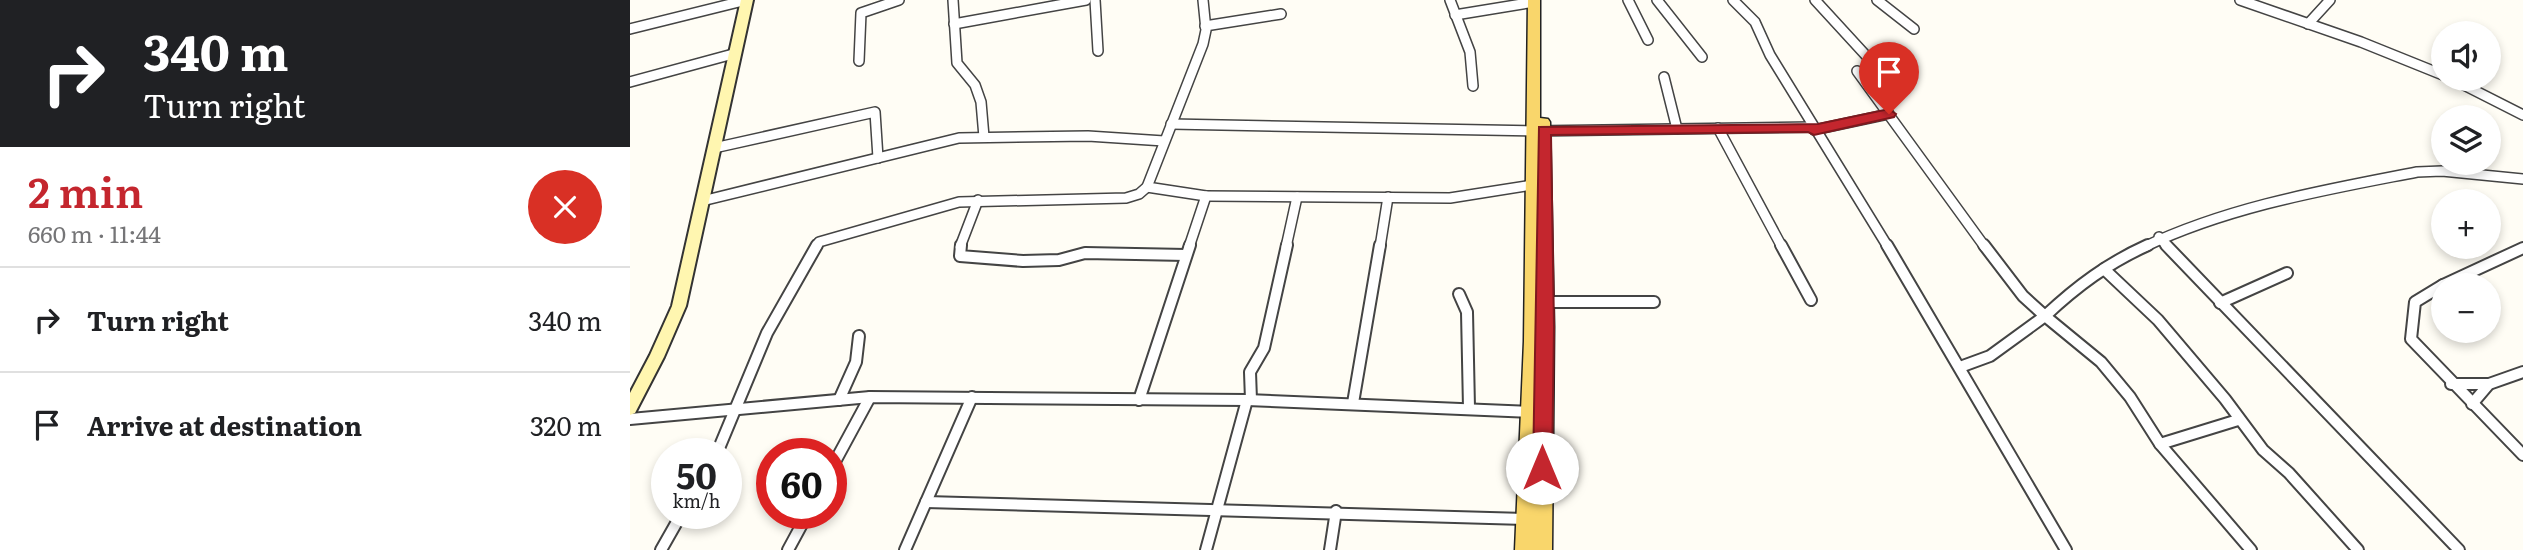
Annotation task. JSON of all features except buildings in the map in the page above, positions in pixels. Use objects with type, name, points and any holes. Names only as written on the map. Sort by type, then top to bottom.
[{"type":"main road","points":[[1525,550],[1525,519],[1545,302],[1537,1]]},
{"type":"main road","points":[[1539,131],[1532,185],[1536,412],[1542,550]]},
{"type":"street","points":[[630,29],[747,0],[679,306],[630,410],[737,409],[870,397],[972,397],[1353,402],[1536,412]]},
{"type":"street","points":[[859,61],[857,51],[861,13],[899,0]]},
{"type":"street","points":[[953,0],[957,63],[975,85],[981,102],[984,137]]},
{"type":"street","points":[[954,24],[1086,0]]},
{"type":"street","points":[[1095,0],[1098,51]]},
{"type":"street","points":[[724,438],[767,333],[819,242],[934,208],[978,200],[1126,198],[1135,196],[1147,187],[1203,44],[1203,0]]},
{"type":"street","points":[[1450,0],[1470,52],[1473,86]]},
{"type":"street","points":[[1628,0],[1648,40]]},
{"type":"street","points":[[1657,0],[1702,57]]},
{"type":"street","points":[[1733,0],[1755,22],[1814,128],[1960,367],[2066,550]]},
{"type":"street","points":[[1815,0],[1871,61]]},
{"type":"street","points":[[1877,0],[1914,29]]},
{"type":"street","points":[[2240,0],[2431,70]]},
{"type":"street","points":[[2308,24],[2330,0]]},
{"type":"street","points":[[1455,15],[1490,4],[1537,1]]},
{"type":"street","points":[[1205,26],[1282,14]]},
{"type":"street","points":[[630,82],[733,54]]},
{"type":"street","points":[[1857,71],[2023,296],[2101,362],[2130,397],[2160,443],[2251,550]]},
{"type":"street","points":[[1664,77],[1677,129]]},
{"type":"street","points":[[2476,91],[2523,115]]},
{"type":"street","points":[[714,148],[875,112],[878,158]]},
{"type":"street","points":[[1171,124],[1539,131],[1814,128],[1889,114]]},
{"type":"street","points":[[1718,128],[1811,300]]},
{"type":"street","points":[[702,201],[954,139],[1088,136],[1164,141]]},
{"type":"street","points":[[1960,367],[1990,356],[2104,269],[2159,237],[2247,209],[2417,172],[2442,171],[2523,179]]},
{"type":"street","points":[[1147,187],[1206,196],[1467,197],[1532,185]]},
{"type":"street","points":[[1139,400],[1206,196]]},
{"type":"street","points":[[1206,550],[1249,400],[1248,381],[1255,359],[1264,348],[1297,197]]},
{"type":"street","points":[[1353,402],[1388,197]]},
{"type":"street","points":[[978,200],[958,252],[960,256],[1023,261],[1059,260],[1085,253],[1186,255]]},
{"type":"street","points":[[2159,237],[2459,550]]},
{"type":"street","points":[[2469,273],[2523,248]]},
{"type":"street","points":[[2104,269],[2158,320],[2225,399],[2238,420],[2263,450],[2289,473],[2358,550]]},
{"type":"street","points":[[2220,303],[2287,273]]},
{"type":"street","points":[[2431,292],[2415,302],[2410,335],[2415,345],[2523,455]]},
{"type":"street","points":[[1459,294],[1467,312],[1469,408]]},
{"type":"street","points":[[1545,302],[1654,302]]},
{"type":"street","points":[[839,400],[856,362],[859,336]]},
{"type":"street","points":[[2451,384],[2489,384],[2523,372]]},
{"type":"street","points":[[2472,404],[2489,384]]},
{"type":"street","points":[[847,439],[870,397]]},
{"type":"street","points":[[905,550],[972,397]]},
{"type":"street","points":[[2160,443],[2238,420]]},
{"type":"street","points":[[926,502],[1216,512],[1336,511],[1525,519]]},
{"type":"street","points":[[1330,550],[1336,511]]},
{"type":"street","points":[[661,550],[673,529]]},
{"type":"street","points":[[788,550],[799,529]]},
{"type":"route","points":[[1542,468],[1546,327],[1544,131],[1813,127],[1814,130],[1889,114]]}]
